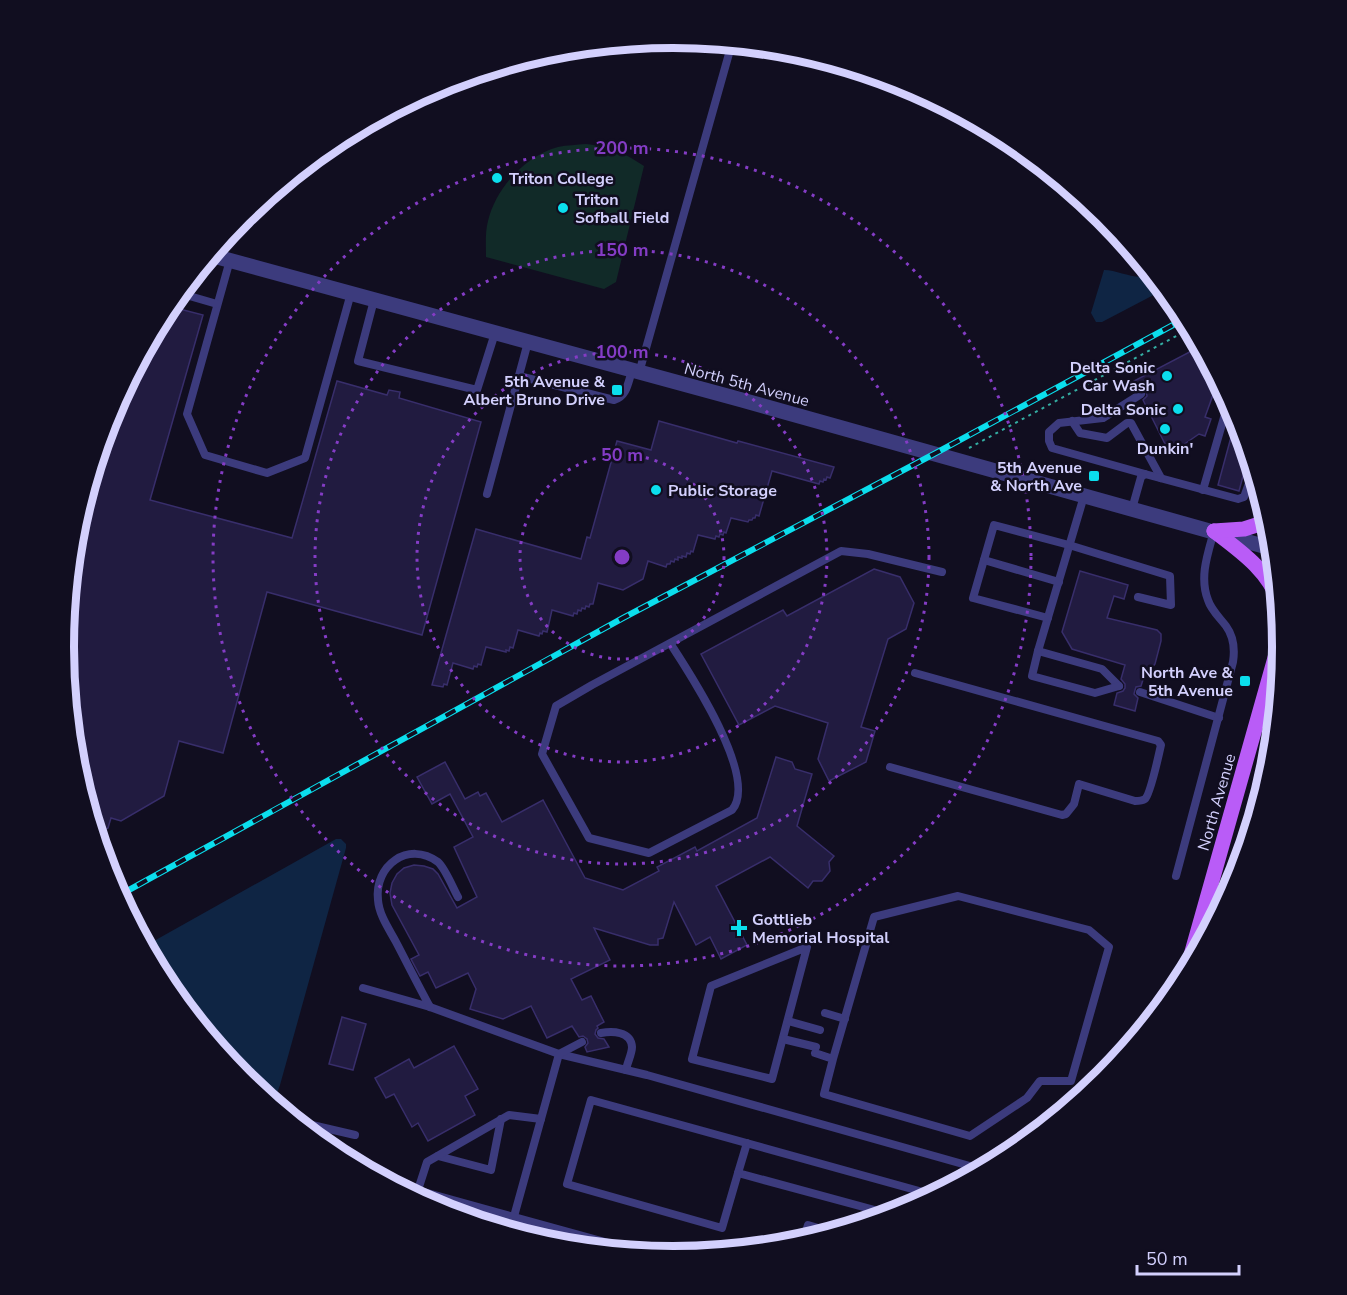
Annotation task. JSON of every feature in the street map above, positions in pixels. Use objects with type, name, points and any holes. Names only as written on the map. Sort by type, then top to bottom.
[{"type":"main road","points":[[1214,531],[1244,529],[1260,524]]},
{"type":"main road","points":[[1214,531],[1245,554],[1269,582]]},
{"type":"main road","name":"North Avenue","points":[[1194,946],[1273,667]]},
{"type":"street","name":"North 5th Avenue","points":[[219,257],[1264,546]]},
{"type":"lane","points":[[519,376],[614,400],[620,399],[625,393],[635,372],[730,51]]},
{"type":"lane","points":[[230,260],[187,414],[205,455],[267,473],[305,458],[351,293]]},
{"type":"lane","points":[[189,296],[217,304]]},
{"type":"lane","points":[[374,300],[358,361],[477,390],[495,333]]},
{"type":"lane","points":[[487,494],[528,342]]},
{"type":"lane","points":[[1141,394],[1103,418],[1059,423],[1049,432],[1052,448],[1238,499],[1244,497],[1250,481]]},
{"type":"lane","points":[[1203,490],[1225,414]]},
{"type":"lane","points":[[1072,421],[1080,433],[1107,438],[1127,423],[1131,423],[1161,478]]},
{"type":"lane","points":[[1132,509],[1141,477],[1145,474]]},
{"type":"lane","points":[[1038,651],[1102,669],[1119,686],[1095,693],[1032,676],[1038,651],[1084,496]]},
{"type":"lane","points":[[1048,618],[973,598],[994,525],[1170,576],[1171,605],[1138,597]]},
{"type":"lane","points":[[1176,876],[1231,672],[1234,652],[1230,633],[1208,601],[1205,590],[1204,569],[1214,531]]},
{"type":"lane","points":[[670,643],[704,700],[732,756],[738,777],[736,805],[732,810],[649,854],[589,838],[542,754],[556,706],[670,643],[841,550],[868,554],[942,572]]},
{"type":"lane","points":[[984,560],[1059,582]]},
{"type":"lane","points":[[890,767],[1062,814],[1066,814],[1074,804],[1080,784],[1136,801],[1143,801],[1147,798],[1154,774],[1161,746],[1158,741],[915,673]]},
{"type":"lane","points":[[1140,692],[1219,718]]},
{"type":"lane","points":[[430,1007],[383,918],[378,902],[380,876],[387,866],[398,858],[413,854],[431,858],[440,863],[458,897]]},
{"type":"lane","points":[[958,896],[1089,930],[1108,947],[1071,1081],[1040,1081],[1027,1098],[970,1136],[824,1094],[833,1059],[874,916],[958,896]]},
{"type":"lane","points":[[807,946],[788,1021],[771,1079],[692,1059],[711,986],[807,946]]},
{"type":"lane","points":[[363,988],[430,1007],[559,1054],[626,1070],[973,1167]]},
{"type":"lane","points":[[825,1013],[845,1018]]},
{"type":"lane","points":[[788,1021],[820,1030]]},
{"type":"lane","points":[[601,1033],[613,1031],[629,1038],[632,1046],[626,1070]]},
{"type":"lane","points":[[783,1039],[833,1059]]},
{"type":"lane","points":[[511,1225],[559,1054],[582,1042]]},
{"type":"lane","points":[[747,1143],[723,1228],[567,1184],[591,1100],[747,1143],[923,1192]]},
{"type":"lane","points":[[418,1190],[427,1162],[509,1114],[541,1119]]},
{"type":"lane","points":[[438,1156],[491,1170],[501,1119]]},
{"type":"lane","points":[[312,1125],[355,1135]]},
{"type":"lane","points":[[738,1173],[877,1211]]},
{"type":"lane","points":[[806,1232],[808,1225],[821,1229]]},
{"type":"path","points":[[950,459],[1183,332]]},
{"type":"green space","name":"Triton Sofball Field","points":[[586,144],[616,151],[644,166],[616,282],[604,289],[486,257],[488,221],[505,185],[523,166],[546,151],[561,146]]},
{"type":"water","points":[[1104,270],[1144,276],[1157,293],[1102,322],[1096,322],[1091,313]]},
{"type":"water","points":[[336,839],[341,839],[346,844],[276,1096],[223,1043],[175,981],[152,942]]},
{"type":"building","points":[[179,309],[203,315],[150,500],[292,538],[337,381],[387,395],[389,390],[400,392],[399,398],[481,422],[422,635],[267,592],[223,753],[179,741],[164,796],[121,821],[111,818],[108,828],[103,831],[94,803],[79,726],[74,648],[79,569],[94,492],[120,418],[154,348]]},
{"type":"building","name":"Delta Sonic","points":[[1194,350],[1205,370],[1201,372],[1214,392],[1205,417],[1211,419],[1205,436],[1199,434],[1170,454],[1143,400],[1147,396],[1146,391],[1143,388],[1138,389],[1134,381]]},
{"type":"building","points":[[659,421],[834,467],[830,478],[827,477],[819,484],[772,471],[759,516],[756,515],[748,522],[731,518],[726,533],[720,534],[719,537],[716,536],[715,539],[698,535],[693,552],[687,553],[686,557],[678,557],[678,560],[671,561],[666,567],[648,561],[643,579],[623,590],[598,583],[593,604],[589,607],[578,610],[573,616],[552,610],[547,632],[543,631],[539,636],[518,630],[513,648],[510,647],[509,651],[486,647],[481,665],[474,666],[473,669],[453,663],[447,685],[444,684],[443,687],[432,685],[476,529],[581,559],[587,537],[590,538],[617,441],[651,450]]},
{"type":"building","points":[[1232,432],[1245,468],[1239,491],[1218,485]]},
{"type":"building","points":[[874,569],[900,577],[914,603],[906,629],[888,639],[861,727],[875,731],[866,762],[829,781],[818,759],[828,723],[775,706],[739,725],[701,654],[783,610],[787,616]]},
{"type":"building","points":[[1080,571],[1128,585],[1124,599],[1114,596],[1107,618],[1157,630],[1161,634],[1155,664],[1151,669],[1146,670],[1141,686],[1136,687],[1134,694],[1138,698],[1135,711],[1114,705],[1117,693],[1125,688],[1121,679],[1125,665],[1072,649],[1062,632]]},
{"type":"building","points":[[776,757],[792,762],[795,769],[812,774],[797,826],[834,856],[829,862],[830,871],[822,881],[813,881],[808,888],[770,857],[716,886],[747,945],[721,959],[710,937],[696,945],[674,902],[663,938],[658,939],[658,945],[650,945],[594,928],[610,960],[571,979],[582,1000],[591,996],[604,1022],[597,1026],[595,1034],[598,1038],[604,1039],[609,1047],[587,1052],[585,1047],[588,1043],[587,1039],[583,1036],[579,1037],[572,1026],[547,1038],[531,1006],[503,1019],[470,1009],[476,989],[468,973],[436,988],[428,972],[420,976],[411,959],[419,955],[392,905],[390,893],[397,874],[404,868],[414,865],[433,869],[457,908],[477,897],[454,847],[473,837],[450,794],[432,804],[417,777],[445,762],[465,799],[478,792],[480,796],[486,793],[502,822],[543,800],[585,878],[623,890],[659,871],[657,867],[695,847],[697,851],[757,818]]},
{"type":"building","points":[[342,1017],[366,1024],[353,1070],[329,1064]]},
{"type":"building","points":[[454,1046],[478,1089],[465,1096],[475,1115],[428,1141],[418,1123],[412,1127],[394,1094],[386,1098],[375,1078],[409,1059],[414,1068]]},
{"type":"railway","points":[[126,891],[623,618],[1177,323]]},
{"type":"place","name":"Triton College","points":[[497,178]]},
{"type":"place","name":"Triton Sofball Field","points":[[563,208]]},
{"type":"place","name":"Delta Sonic Car Wash","points":[[1167,376]]},
{"type":"place","name":"5th Avenue & Albert Bruno Drive","points":[[617,390]]},
{"type":"place","name":"Delta Sonic","points":[[1178,409]]},
{"type":"place","name":"Dunkin'","points":[[1165,429]]},
{"type":"place","name":"5th Avenue & North Ave","points":[[1094,476]]},
{"type":"place","name":"Public Storage","points":[[656,490]]},
{"type":"place","name":"North Ave & 5th Avenue","points":[[1245,681]]},
{"type":"place","name":"Gottlieb Memorial Hospital","points":[[739,928]]}]
